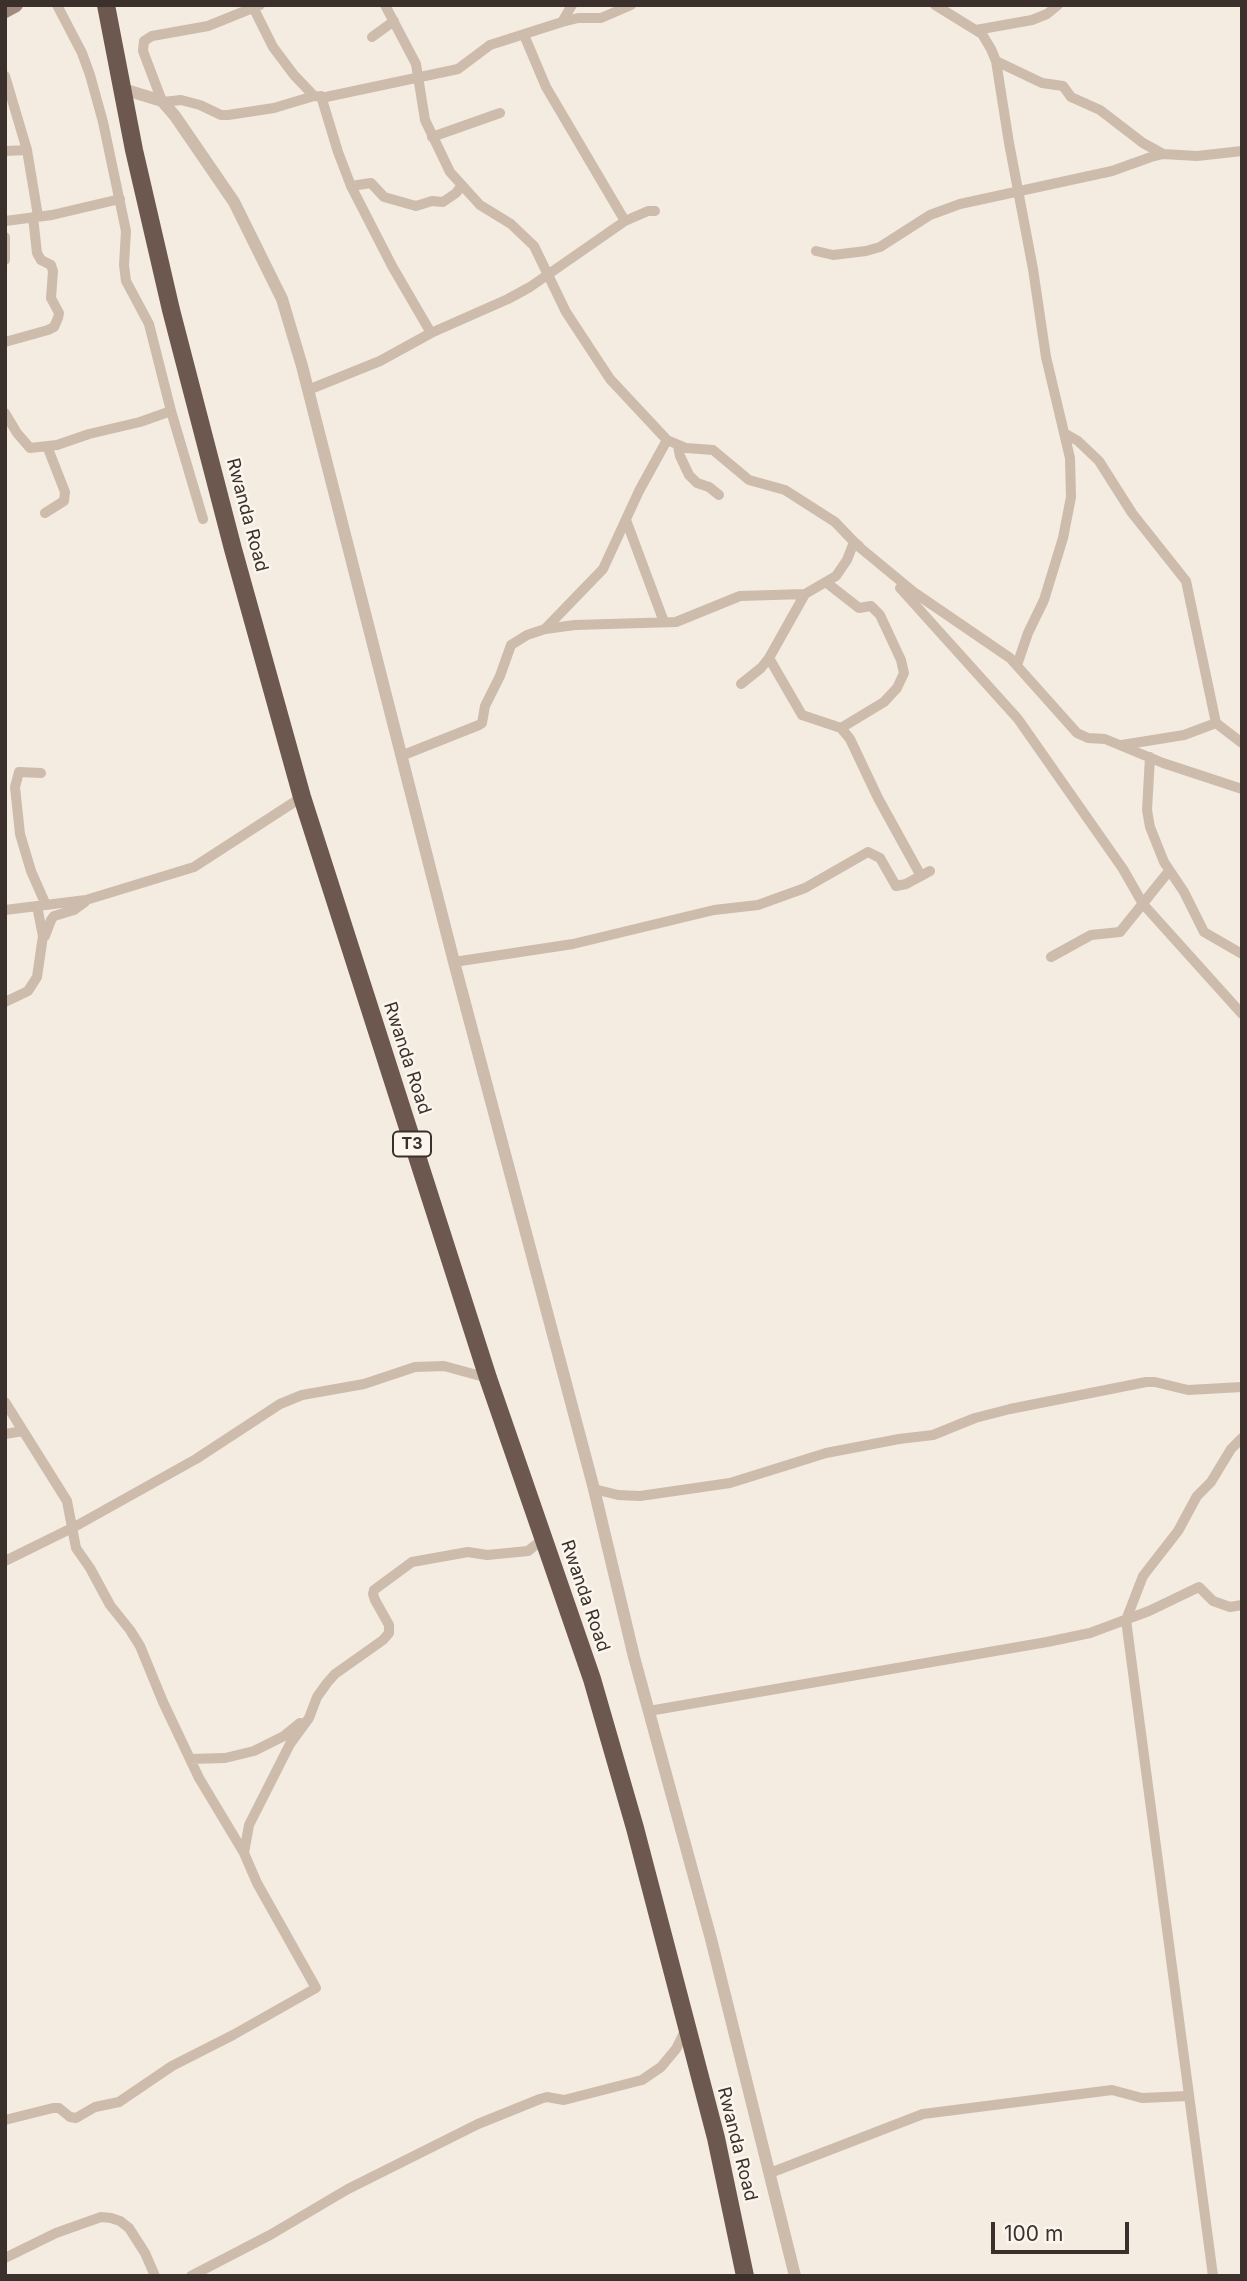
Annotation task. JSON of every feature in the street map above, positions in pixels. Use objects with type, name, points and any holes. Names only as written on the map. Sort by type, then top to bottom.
[{"type":"highway","name":"Rwanda Road","points":[[106,5],[134,150],[171,310],[233,549],[302,797],[488,1378],[592,1679],[635,1828],[716,2138],[745,2276]]},
{"type":"street","points":[[57,5],[82,53],[90,75],[126,231],[126,281],[149,324],[203,519]]},
{"type":"street","points":[[385,5],[416,64],[425,120],[450,172],[480,205],[524,234],[534,246],[566,313],[610,379],[667,440],[678,446],[713,450],[749,480],[794,495],[835,522],[857,544],[911,599],[1018,719],[1116,858],[1143,904],[1242,1014]]},
{"type":"street","points":[[562,22],[572,5]]},
{"type":"street","points":[[123,89],[162,102],[181,100],[200,105],[221,115],[274,108],[317,96],[458,69],[491,45],[562,22],[579,18],[601,18],[631,5]]},
{"type":"street","points":[[935,5],[976,30],[991,49],[996,61],[1046,357],[1070,458],[1071,497],[1063,538],[1044,600],[1028,633],[1017,665]]},
{"type":"street","points":[[976,30],[1032,20],[1047,15],[1058,5]]},
{"type":"street","points":[[431,333],[374,233],[351,186],[317,96],[294,75],[273,47],[257,7],[208,26],[152,36],[144,41],[143,51],[162,102],[234,202],[282,299],[594,1489],[649,1711],[711,1939],[795,2276]]},
{"type":"street","points":[[372,37],[394,21]]},
{"type":"street","points":[[524,36],[546,87],[625,221]]},
{"type":"street","points":[[996,61],[1042,83],[1063,86],[1071,97],[1100,110],[1143,143],[1163,154]]},
{"type":"street","points":[[5,76],[9,99],[27,150],[37,253],[41,260],[51,265],[51,298],[59,313],[54,327],[5,342]]},
{"type":"street","points":[[432,137],[500,113]]},
{"type":"street","points":[[5,152],[27,150]]},
{"type":"street","points":[[111,162],[134,150]]},
{"type":"street","points":[[816,251],[833,255],[866,251],[880,247],[916,223],[946,209],[977,199],[1112,170],[1163,154],[1197,156],[1242,151]]},
{"type":"street","points":[[351,186],[371,183],[384,197],[409,205],[443,202],[462,185]]},
{"type":"street","points":[[363,206],[384,197]]},
{"type":"street","points":[[5,222],[120,200]]},
{"type":"street","points":[[308,390],[380,361],[431,333],[508,299],[625,221],[648,211],[655,211]]},
{"type":"street","points":[[5,237],[5,260]]},
{"type":"street","points":[[5,412],[30,448],[57,445],[171,411]]},
{"type":"street","points":[[1064,433],[1078,441],[1100,461],[1132,513],[1186,581],[1216,723],[1242,743]]},
{"type":"street","points":[[545,629],[603,569],[639,491],[667,440]]},
{"type":"street","points":[[45,513],[64,501],[65,492],[47,446]]},
{"type":"street","points":[[678,446],[688,475],[719,495]]},
{"type":"street","points":[[626,520],[664,622]]},
{"type":"street","points":[[401,756],[482,723],[485,706],[511,645],[527,635],[545,629],[575,625],[684,620],[740,596],[805,594],[827,583],[842,569],[857,544]]},
{"type":"street","points":[[857,544],[915,593],[963,627],[992,643],[1017,665],[1072,729],[1088,738],[1105,739],[1164,763],[1242,789]]},
{"type":"street","points":[[827,583],[859,608],[871,606],[880,615],[901,660],[904,673],[897,688],[884,702],[841,728]]},
{"type":"street","points":[[741,684],[769,658],[805,594]]},
{"type":"street","points":[[454,962],[573,944],[713,910],[758,905],[805,888],[869,852],[880,858],[896,886],[926,873],[878,798],[850,739],[841,728],[802,715],[769,658]]},
{"type":"street","points":[[1120,746],[1184,735],[1216,723]]},
{"type":"street","points":[[1150,757],[1147,810],[1150,827],[1169,871],[1190,902],[1204,932],[1242,954]]},
{"type":"street","points":[[5,1002],[15,999],[31,987],[37,977],[43,932],[41,905],[20,834],[15,787],[19,772],[41,773]]},
{"type":"street","points":[[5,909],[91,898],[194,867],[302,797]]},
{"type":"street","points":[[1051,957],[1091,935],[1120,932],[1169,871]]},
{"type":"street","points":[[42,942],[54,916],[74,910],[91,898]]},
{"type":"street","points":[[5,1561],[71,1529],[196,1459],[280,1404],[302,1395],[364,1384],[415,1367],[444,1366],[488,1378]]},
{"type":"street","points":[[594,1489],[618,1495],[640,1496],[730,1482],[826,1453],[933,1435],[975,1418],[1054,1399],[1146,1382],[1188,1390],[1242,1387]]},
{"type":"street","points":[[5,1402],[67,1501],[71,1529],[80,1554],[110,1605],[140,1646],[190,1759],[315,1985],[314,1990],[172,2066],[119,2102],[95,2107],[76,2118],[70,2117],[59,2108],[52,2108],[5,2120]]},
{"type":"street","points":[[5,1434],[23,1431]]},
{"type":"street","points":[[1213,2276],[1126,1620],[1143,1576],[1178,1531],[1197,1496],[1211,1482],[1231,1449],[1242,1438]]},
{"type":"street","points":[[244,1853],[249,1825],[317,1698],[335,1674],[388,1635],[389,1625],[373,1592],[408,1564],[468,1552],[487,1555],[528,1551],[543,1539]]},
{"type":"street","points":[[649,1711],[1090,1633],[1199,1587],[1213,1601],[1230,1607],[1242,1605]]},
{"type":"street","points":[[190,1759],[225,1758],[254,1751],[284,1736],[310,1714]]},
{"type":"street","points":[[191,2276],[270,2235],[348,2189],[478,2124],[547,2097],[564,2100],[642,2080],[661,2067],[676,2049],[686,2029]]},
{"type":"street","points":[[770,2173],[923,2114],[1112,2090],[1142,2098],[1188,2095]]},
{"type":"street","points":[[5,2259],[66,2229],[101,2217],[111,2218],[129,2228],[145,2253],[155,2276]]}]
